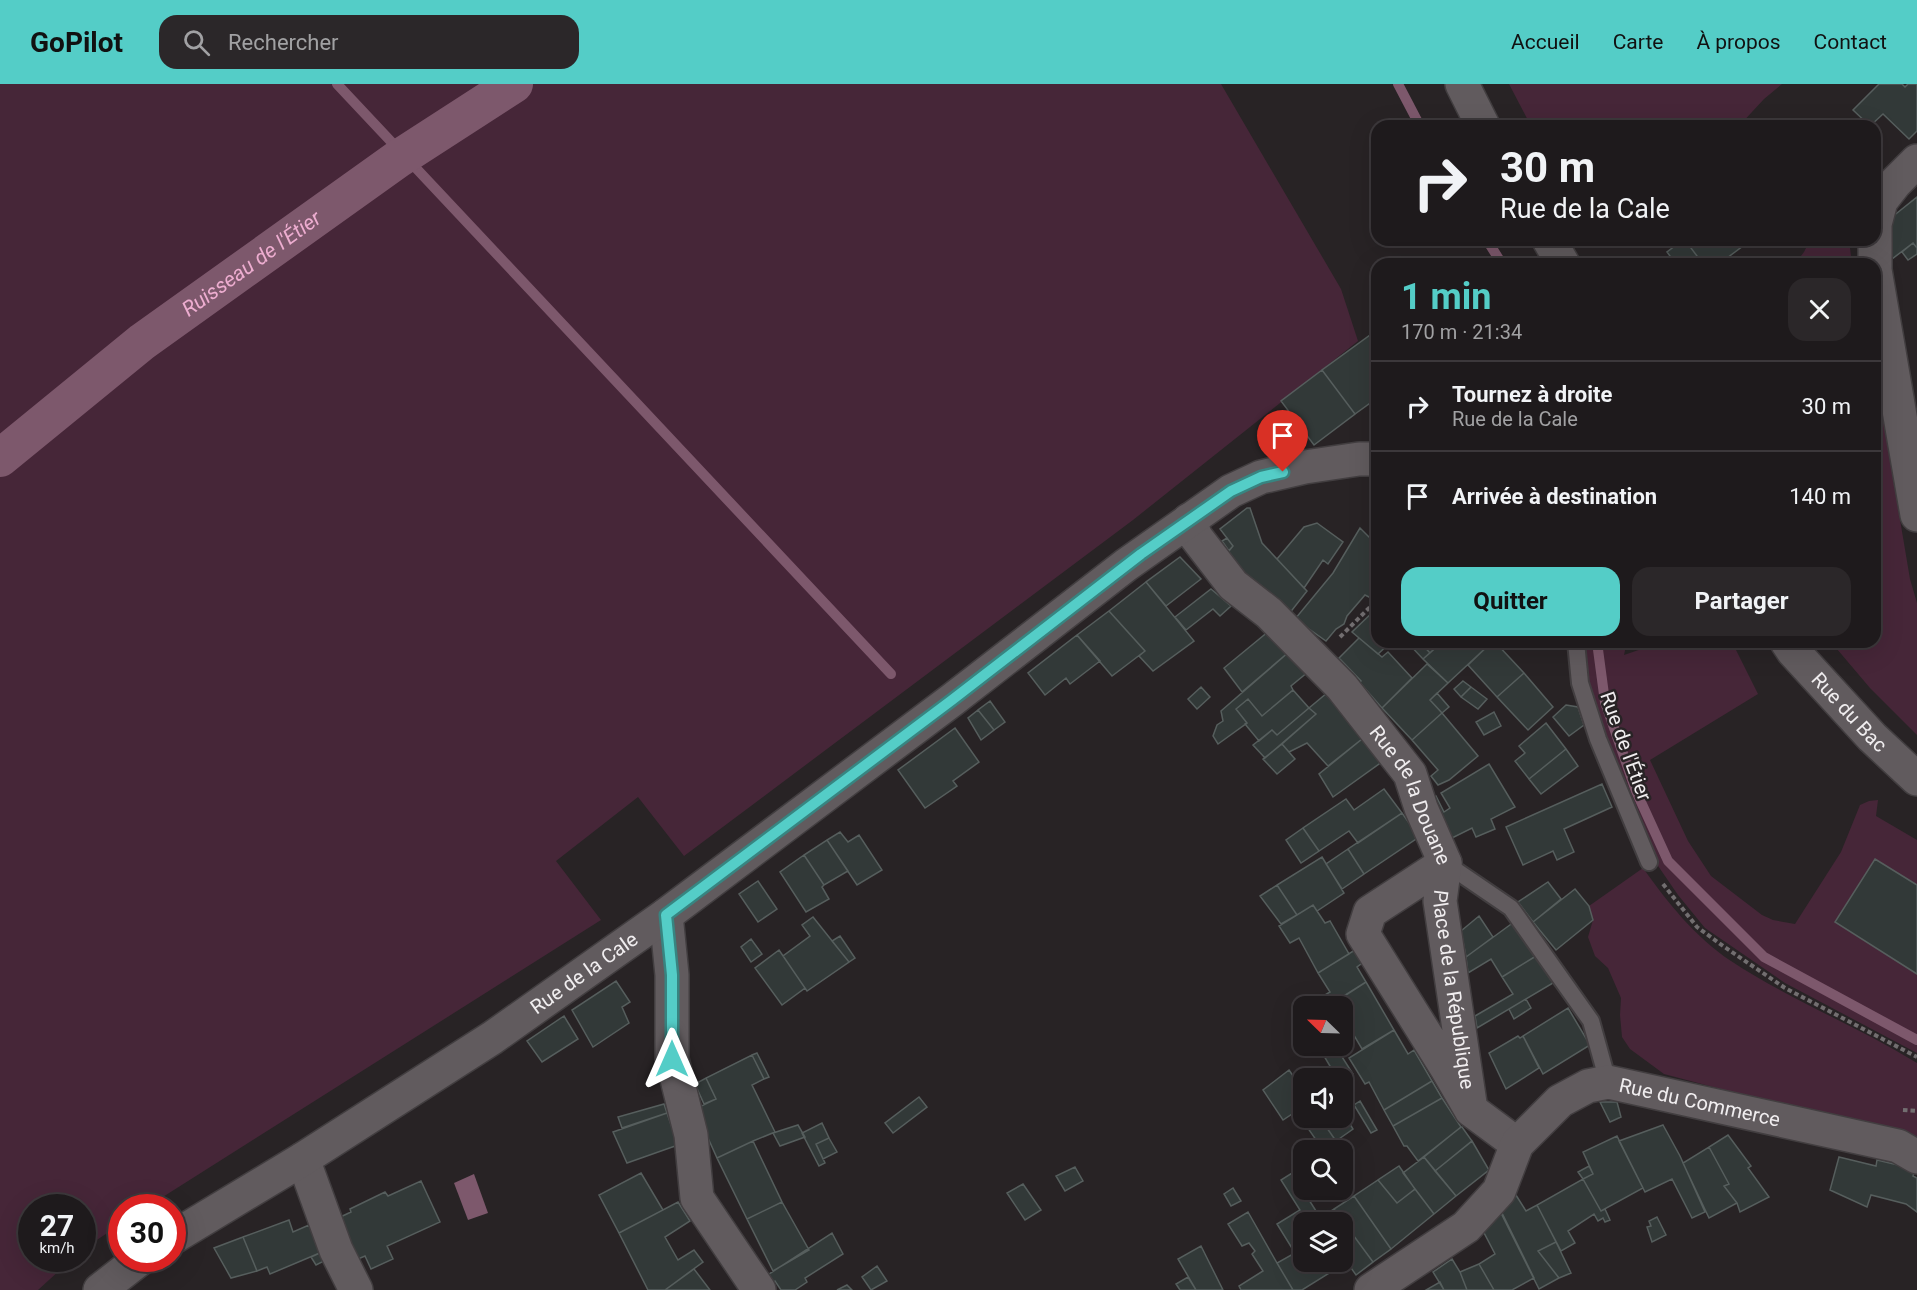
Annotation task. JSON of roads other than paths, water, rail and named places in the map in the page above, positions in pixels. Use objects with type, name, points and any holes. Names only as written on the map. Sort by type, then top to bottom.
[{"type":"street","points":[[1462,84],[1480,120]]},
{"type":"street","points":[[1881,201],[1917,160]]},
{"type":"street","points":[[1881,305],[1917,515]]},
{"type":"street","name":"Rue de la Cale","points":[[186,1230],[303,1159],[492,1038],[666,915],[1126,565],[1231,491],[1261,477],[1305,467],[1371,459]]},
{"type":"street","name":"Rue de la Douane","points":[[1189,520],[1196,537],[1233,585],[1269,613],[1342,687],[1410,774],[1421,808],[1445,863]]},
{"type":"street","name":"Rue du Bac","points":[[1791,648],[1872,738],[1917,779]]},
{"type":"street","name":"Place de la République","points":[[1445,863],[1440,901],[1471,1110]]},
{"type":"street","name":"Place de la République","points":[[1445,863],[1370,912],[1363,934],[1471,1110],[1517,1144]]},
{"type":"street","points":[[666,915],[672,975],[672,1059],[692,1135],[697,1198],[759,1290]]},
{"type":"street","name":"Rue du Commerce","points":[[1371,1290],[1466,1227],[1499,1191],[1517,1144],[1560,1101],[1588,1086],[1608,1082],[1908,1152]]},
{"type":"street","points":[[303,1159],[336,1250],[356,1290]]},
{"type":"street","points":[[100,1290],[123,1272]]},
{"type":"lane","name":"Rue de l'Étier","points":[[1577,648],[1580,682],[1598,740],[1649,862]]},
{"type":"lane","name":"Rue de la Douane","points":[[1445,863],[1511,908],[1591,1021],[1608,1082]]},
{"type":"waterway","points":[[337,84],[891,674]]},
{"type":"waterway","name":"Ruisseau de l'Étier","points":[[0,458],[142,342],[398,159],[514,84]]},
{"type":"waterway","points":[[1398,84],[1417,120]]},
{"type":"waterway","points":[[1491,246],[1498,258]]},
{"type":"waterway","points":[[1598,648],[1605,702],[1636,791],[1668,861],[1764,957],[1917,1040]]}]
